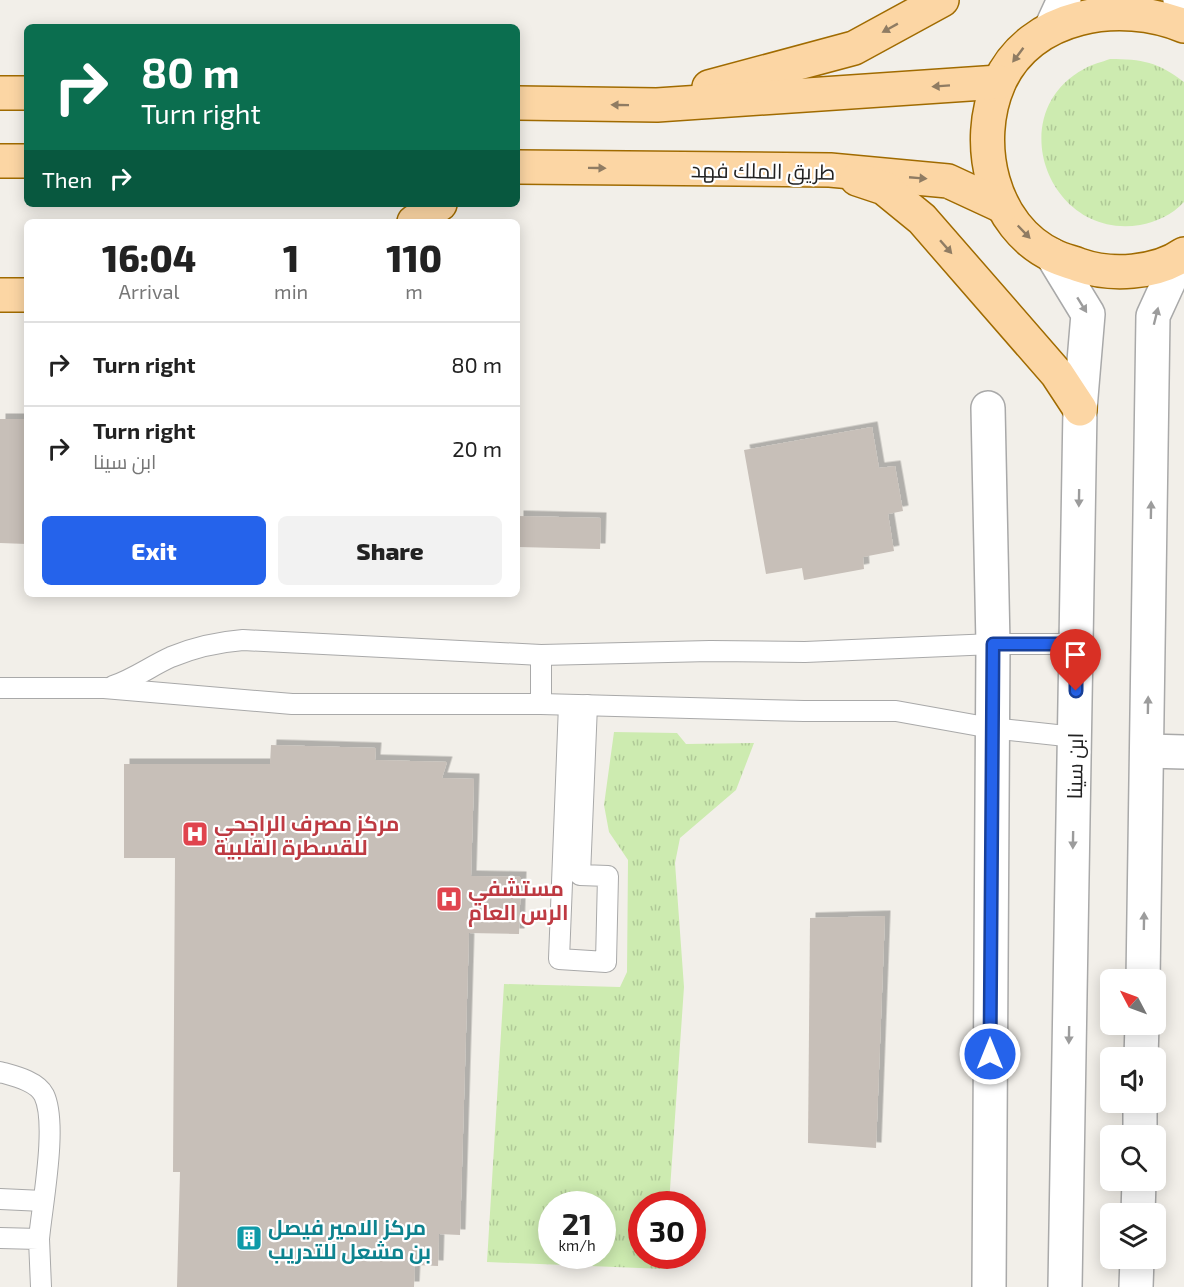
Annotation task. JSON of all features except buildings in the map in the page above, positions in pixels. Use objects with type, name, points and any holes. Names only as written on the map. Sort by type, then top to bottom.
[{"type":"main road","points":[[657,105],[707,88],[854,48],[942,0]]},
{"type":"main road","points":[[1182,256],[1138,271],[1093,270],[1052,255],[1024,234],[1002,206],[988,166],[987,123],[999,82],[1021,50],[1058,13],[1128,7],[1166,16],[1184,26]]},
{"type":"main road","points":[[520,103],[657,105],[999,82]]},
{"type":"main road","points":[[0,93],[24,93]]},
{"type":"main road","points":[[0,161],[24,161]]},
{"type":"main road","name":"طريق الملك فهد","points":[[527,169],[830,170],[948,181],[1002,206]]},
{"type":"main road","points":[[830,170],[884,188],[922,219],[1057,374],[1080,409]]},
{"type":"main road","points":[[418,219],[436,207]]},
{"type":"main road","points":[[0,295],[24,295]]},
{"type":"street","points":[[1180,0],[1184,6]]},
{"type":"street","name":"ابن سينا","points":[[1052,255],[1088,314],[1080,409],[1065,1287]]},
{"type":"street","points":[[1143,969],[1153,316],[1182,256]]},
{"type":"street","points":[[988,408],[993,644],[989,1287]]},
{"type":"street","points":[[1148,751],[1184,752]]},
{"type":"street","points":[[1136,1287],[1137,1269]]},
{"type":"lane","points":[[104,688],[129,681],[170,658],[214,643],[243,640],[541,655],[710,651],[806,652],[993,644],[1076,644]]},
{"type":"lane","points":[[541,655],[541,704]]},
{"type":"lane","points":[[0,688],[104,688],[292,704],[541,704],[804,711],[896,711],[991,728],[1075,737]]},
{"type":"lane","points":[[578,705],[580,875],[608,876],[606,962],[560,958],[578,705]]},
{"type":"lane","points":[[0,1072],[31,1083],[44,1094],[51,1121],[39,1239],[41,1287]]},
{"type":"lane","points":[[0,1199],[43,1201]]},
{"type":"lane","points":[[0,1238],[39,1239]]},
{"type":"green space","points":[[1110,59],[1149,63],[1166,70],[1184,82],[1184,202],[1164,217],[1140,225],[1108,224],[1081,213],[1060,194],[1047,169],[1041,142],[1045,114],[1059,89],[1084,69]]},
{"type":"green space","points":[[614,732],[677,733],[686,744],[754,743],[736,790],[680,838],[675,863],[684,987],[670,1191],[628,1191],[628,1268],[616,1267],[616,1191],[538,1191],[538,1264],[487,1262],[504,984],[620,987],[627,972],[628,860],[609,832],[604,805]]},
{"type":"place","name":"مركز مصرف الراجحي للقسطرة القلبية","points":[[195,834]]},
{"type":"place","name":"مستشفي الرس العام","points":[[449,899]]},
{"type":"place","name":"مركز الامير فيصل بن مشعل للتدريب","points":[[249,1238]]},
{"type":"route","points":[[990,1054],[993,644],[1076,644],[1076,691]]}]
